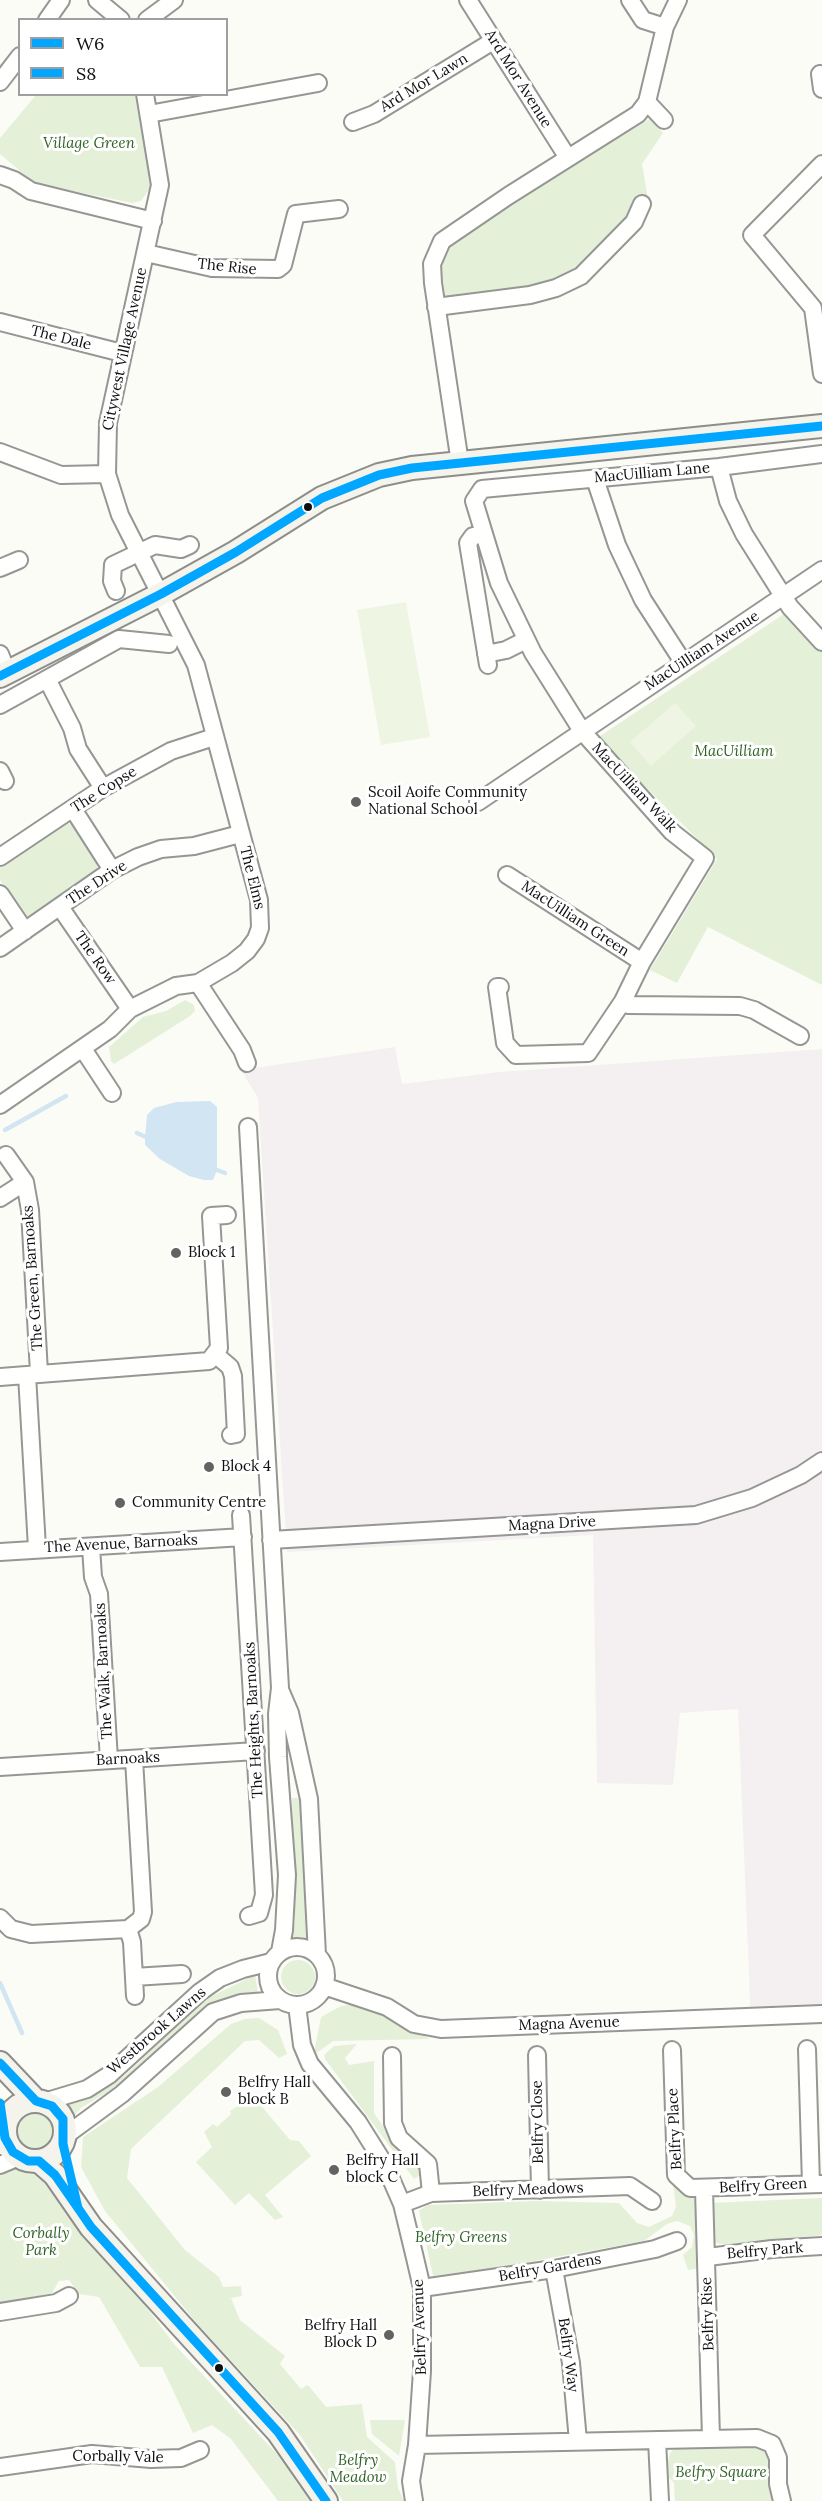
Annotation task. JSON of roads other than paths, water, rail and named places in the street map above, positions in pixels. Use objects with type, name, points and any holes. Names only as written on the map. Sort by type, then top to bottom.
[{"type":"street","points":[[97,0],[119,18]]},
{"type":"street","points":[[150,18],[174,0]]},
{"type":"street","name":"Ard Mor Avenue","points":[[468,0],[568,158]]},
{"type":"street","points":[[630,0],[643,20],[665,27]]},
{"type":"street","points":[[460,463],[436,307],[432,264],[442,241],[638,114],[647,102],[665,27],[678,0]]},
{"type":"street","points":[[48,18],[60,2]]},
{"type":"street","name":"Ard Mor Lawn","points":[[353,122],[374,114],[493,41]]},
{"type":"street","points":[[0,82],[18,59]]},
{"type":"street","points":[[149,114],[318,83]]},
{"type":"street","name":"Citywest Village Avenue","points":[[145,96],[160,181],[108,423],[107,474],[120,515],[161,594]]},
{"type":"street","points":[[647,102],[664,120]]},
{"type":"street","points":[[822,164],[752,235],[813,308],[822,374]]},
{"type":"street","points":[[0,175],[32,191],[153,221]]},
{"type":"street","points":[[436,307],[530,295],[556,288],[581,276],[634,222],[642,204]]},
{"type":"street","name":"The Rise","points":[[146,253],[212,268],[278,269],[283,265],[296,214],[339,209]]},
{"type":"street","name":"The Dale","points":[[0,322],[122,353]]},
{"type":"street","points":[[2,668],[161,594],[341,489],[379,475],[460,463],[822,426]]},
{"type":"street","points":[[0,452],[62,475],[107,474]]},
{"type":"street","name":"MacUilliam Lane","points":[[484,534],[474,501],[482,489],[719,467],[822,454]]},
{"type":"street","points":[[719,467],[728,501],[744,534],[790,607],[822,642]]},
{"type":"street","points":[[595,479],[617,545],[643,600],[683,662]]},
{"type":"street","points":[[526,640],[487,659],[468,543],[473,536],[484,534],[499,583],[526,640],[582,732]]},
{"type":"street","points":[[116,591],[112,581],[113,566],[155,546],[181,549],[190,546]]},
{"type":"street","points":[[0,568],[19,560]]},
{"type":"street","name":"MacUilliam Avenue","points":[[478,802],[822,570]]},
{"type":"street","name":"The Elms","points":[[0,1105],[110,1029],[130,1008],[176,986],[198,983],[247,951],[256,939],[260,928],[259,900],[196,665],[161,594]]},
{"type":"street","points":[[0,705],[119,639],[169,644]]},
{"type":"street","points":[[46,679],[72,728],[78,749],[103,789]]},
{"type":"street","name":"MacUilliam Walk","points":[[582,732],[672,832],[705,858],[642,962]]},
{"type":"street","name":"The Copse","points":[[0,857],[103,789],[171,751],[214,737]]},
{"type":"street","points":[[73,809],[112,870]]},
{"type":"street","name":"The Drive","points":[[0,948],[112,870],[161,849],[194,846],[240,834]]},
{"type":"street","name":"MacUilliam Green","points":[[507,875],[642,962]]},
{"type":"street","points":[[0,894],[25,931]]},
{"type":"street","name":"The Row","points":[[60,907],[130,1008]]},
{"type":"street","points":[[500,987],[498,987],[505,1043],[516,1055],[588,1053],[623,1001],[642,962]]},
{"type":"street","points":[[198,983],[243,1050],[247,1063]]},
{"type":"street","points":[[623,1001],[628,1005],[740,1006],[754,1010],[800,1036]]},
{"type":"street","points":[[83,1049],[112,1093]]},
{"type":"street","points":[[248,1127],[280,1688],[277,1714],[278,1757],[287,1875],[284,1930],[268,1979],[270,1987],[280,2000],[297,2005],[314,2000],[324,1986],[325,1970],[317,1955],[309,1799],[290,1713],[280,1688]]},
{"type":"street","name":"The Green, Barnoaks","points":[[6,1155],[25,1182],[30,1210],[37,1548]]},
{"type":"street","name":"The Green, Barnoaks","points":[[0,1198],[25,1182]]},
{"type":"street","points":[[227,1215],[211,1216],[219,1348],[216,1355],[230,1367],[233,1376],[236,1434],[231,1435]]},
{"type":"street","name":"The Green, Barnoaks","points":[[0,1377],[209,1361],[216,1355]]},
{"type":"street","name":"Magna Drive","points":[[271,1540],[696,1515],[752,1498],[801,1475],[822,1461]]},
{"type":"street","name":"The Heights, Barnoaks","points":[[241,1515],[264,1895],[259,1913],[249,1916]]},
{"type":"street","name":"The Avenue, Barnoaks","points":[[0,1551],[243,1537]]},
{"type":"street","name":"The Walk, Barnoaks","points":[[91,1547],[93,1577],[99,1594],[109,1760]]},
{"type":"street","name":"Barnoaks","points":[[0,1767],[256,1751]]},
{"type":"street","points":[[0,1918],[10,1929],[31,1934],[128,1929],[141,1919],[143,1912],[134,1759]]},
{"type":"street","points":[[128,1929],[132,1942],[135,1996]]},
{"type":"street","points":[[275,1957],[287,1949],[303,1947],[317,1955]]},
{"type":"street","name":"Westbrook Lawns","points":[[40,2101],[87,2089],[109,2074],[200,1992],[220,1978],[275,1957]]},
{"type":"street","points":[[134,1977],[182,1974]]},
{"type":"street","name":"Magna Avenue","points":[[324,1986],[387,2007],[414,2024],[441,2029],[822,2014]]},
{"type":"street","name":"Westbrook Lawns","points":[[64,2140],[122,2094],[213,2012],[241,2003],[280,2000]]},
{"type":"street","name":"Belfry Avenue","points":[[297,2005],[302,2046],[310,2064],[358,2122],[385,2165],[402,2204],[422,2288],[422,2371],[417,2445],[411,2481],[414,2501]]},
{"type":"street","points":[[807,2049],[816,2184]]},
{"type":"street","name":"Belfry Place","points":[[672,2050],[676,2175],[690,2188],[704,2189]]},
{"type":"street","name":"Belfry Close","points":[[537,2055],[540,2190]]},
{"type":"street","points":[[392,2056],[393,2123],[399,2138],[428,2164],[431,2193]]},
{"type":"street","points":[[0,2063],[40,2101],[58,2112],[65,2128],[64,2140],[78,2208]]},
{"type":"street","points":[[11,2149],[8,2118],[19,2105],[40,2101]]},
{"type":"street","points":[[0,2103],[11,2149],[55,2175],[105,2243],[278,2432],[326,2501]]},
{"type":"street","points":[[11,2149],[57,2153],[64,2140]]},
{"type":"street","name":"Belfry Green","points":[[704,2189],[816,2184]]},
{"type":"street","name":"Belfry Meadows","points":[[402,2204],[431,2193],[630,2186],[652,2201]]},
{"type":"street","name":"Belfry Rise","points":[[704,2189],[708,2257],[711,2438]]},
{"type":"street","name":"Belfry Gardens","points":[[422,2288],[554,2269],[655,2249],[677,2241]]},
{"type":"street","name":"Belfry Park","points":[[708,2257],[772,2249],[822,2246]]},
{"type":"street","name":"Belfry Way","points":[[554,2269],[571,2363],[578,2441]]},
{"type":"street","points":[[0,2312],[56,2303],[69,2296]]},
{"type":"street","points":[[417,2445],[757,2438],[772,2444],[777,2458],[778,2484],[782,2501]]},
{"type":"street","points":[[657,2440],[660,2501]]},
{"type":"street","name":"Corbally Vale","points":[[0,2467],[92,2454],[151,2459],[181,2458],[200,2450]]},
{"type":"water","points":[[210,1101],[217,1107],[217,1170],[213,1180],[204,1180],[189,1176],[160,1159],[145,1145],[145,1139],[147,1115],[154,1108],[176,1102]]},
{"type":"waterway","points":[[5,1130],[66,1096]]},
{"type":"waterway","points":[[137,1133],[146,1137]]},
{"type":"waterway","points":[[217,1170],[225,1173]]},
{"type":"waterway","points":[[0,1983],[22,2033]]},
{"type":"place","name":"Scoil Aoife Community National School","points":[[356,802]]},
{"type":"place","name":"Block 1","points":[[176,1253]]},
{"type":"place","name":"Block 4","points":[[209,1467]]},
{"type":"place","name":"Community Centre","points":[[120,1503]]},
{"type":"place","name":"Belfry Hall block B","points":[[226,2092]]},
{"type":"place","name":"Belfry Hall block C","points":[[334,2170]]},
{"type":"place","name":"Belfry Hall Block D","points":[[389,2335]]},
{"type":"park label","name":"Village Green","points":[[89,144]]},
{"type":"park label","name":"MacUilliam","points":[[734,752]]},
{"type":"park label","name":"Belfry Greens","points":[[461,2238]]},
{"type":"park label","name":"Corbally Park","points":[[41,2242]]},
{"type":"park label","name":"Belfry Meadow","points":[[358,2470]]},
{"type":"park label","name":"Belfry Square","points":[[721,2473]]}]
